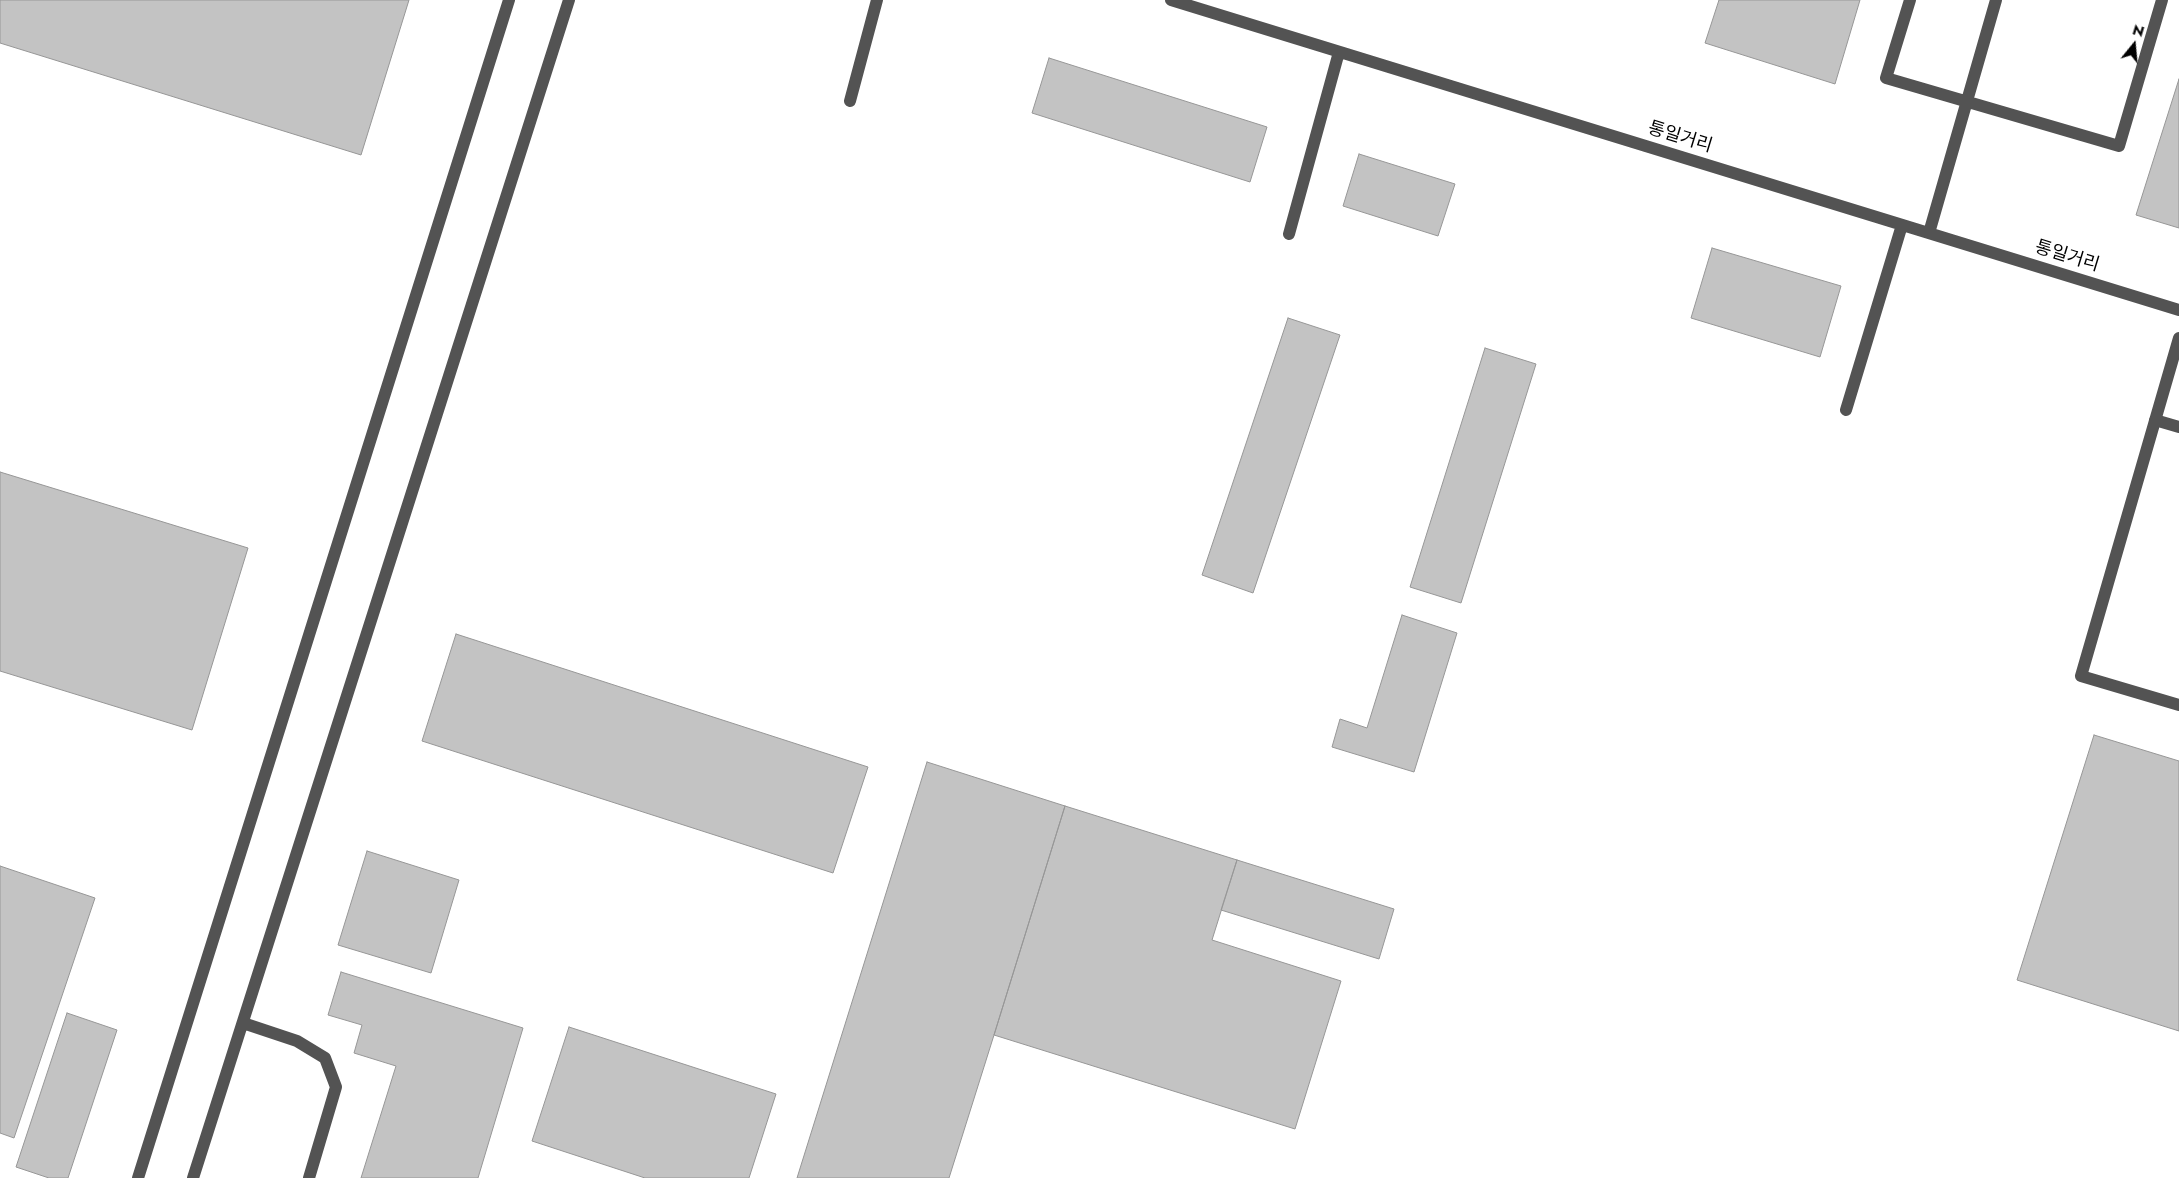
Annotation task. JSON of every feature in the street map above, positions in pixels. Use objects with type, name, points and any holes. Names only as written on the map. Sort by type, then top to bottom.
[{"type":"street","points":[[138,1178],[509,0]]},
{"type":"street","points":[[193,1178],[569,0]]},
{"type":"street","points":[[850,100],[877,0]]},
{"type":"street","name":"통일거리","points":[[1171,0],[2179,310]]},
{"type":"street","points":[[1910,0],[1886,78],[2119,146],[2162,0]]},
{"type":"street","points":[[1929,233],[1996,0]]},
{"type":"street","points":[[1289,234],[1339,52]]},
{"type":"street","points":[[1846,410],[1902,225]]},
{"type":"street","points":[[2179,338],[2081,676],[2179,705]]},
{"type":"street","points":[[2155,420],[2179,427]]},
{"type":"street","points":[[243,1023],[296,1041],[325,1058],[336,1087],[309,1178]]},
{"type":"building","points":[[0,0],[409,0],[361,155],[0,43]]},
{"type":"building","points":[[1719,0],[1860,0],[1835,84],[1705,43]]},
{"type":"building","points":[[1049,58],[1267,127],[1250,182],[1032,113]]},
{"type":"building","points":[[2179,79],[2179,228],[2136,215]]},
{"type":"building","points":[[1359,154],[1455,184],[1438,236],[1343,206]]},
{"type":"building","points":[[1712,248],[1841,286],[1820,357],[1691,318]]},
{"type":"building","points":[[1288,318],[1340,335],[1253,593],[1202,575]]},
{"type":"building","points":[[1485,348],[1536,364],[1461,603],[1410,587]]},
{"type":"building","points":[[0,472],[248,548],[192,730],[0,671]]},
{"type":"building","points":[[1402,615],[1457,633],[1414,772],[1332,747],[1340,719],[1367,728]]},
{"type":"building","points":[[456,634],[868,767],[833,873],[422,741]]},
{"type":"building","points":[[2094,735],[2179,761],[2179,1031],[2017,980]]},
{"type":"building","points":[[927,762],[1065,806],[994,1035],[949,1178],[797,1178]]},
{"type":"building","points":[[1065,806],[1237,860],[1212,940],[1341,981],[1295,1129],[994,1035]]},
{"type":"building","points":[[367,851],[459,880],[431,973],[338,945]]},
{"type":"building","points":[[1237,860],[1394,909],[1379,959],[1221,910]]},
{"type":"building","points":[[0,866],[95,898],[14,1138],[0,1133]]},
{"type":"building","points":[[341,972],[523,1028],[478,1178],[361,1178],[396,1066],[354,1053],[362,1025],[328,1015]]},
{"type":"building","points":[[67,1013],[117,1030],[68,1178],[49,1178],[16,1167]]},
{"type":"building","points":[[569,1027],[776,1094],[749,1178],[645,1178],[532,1141]]}]
